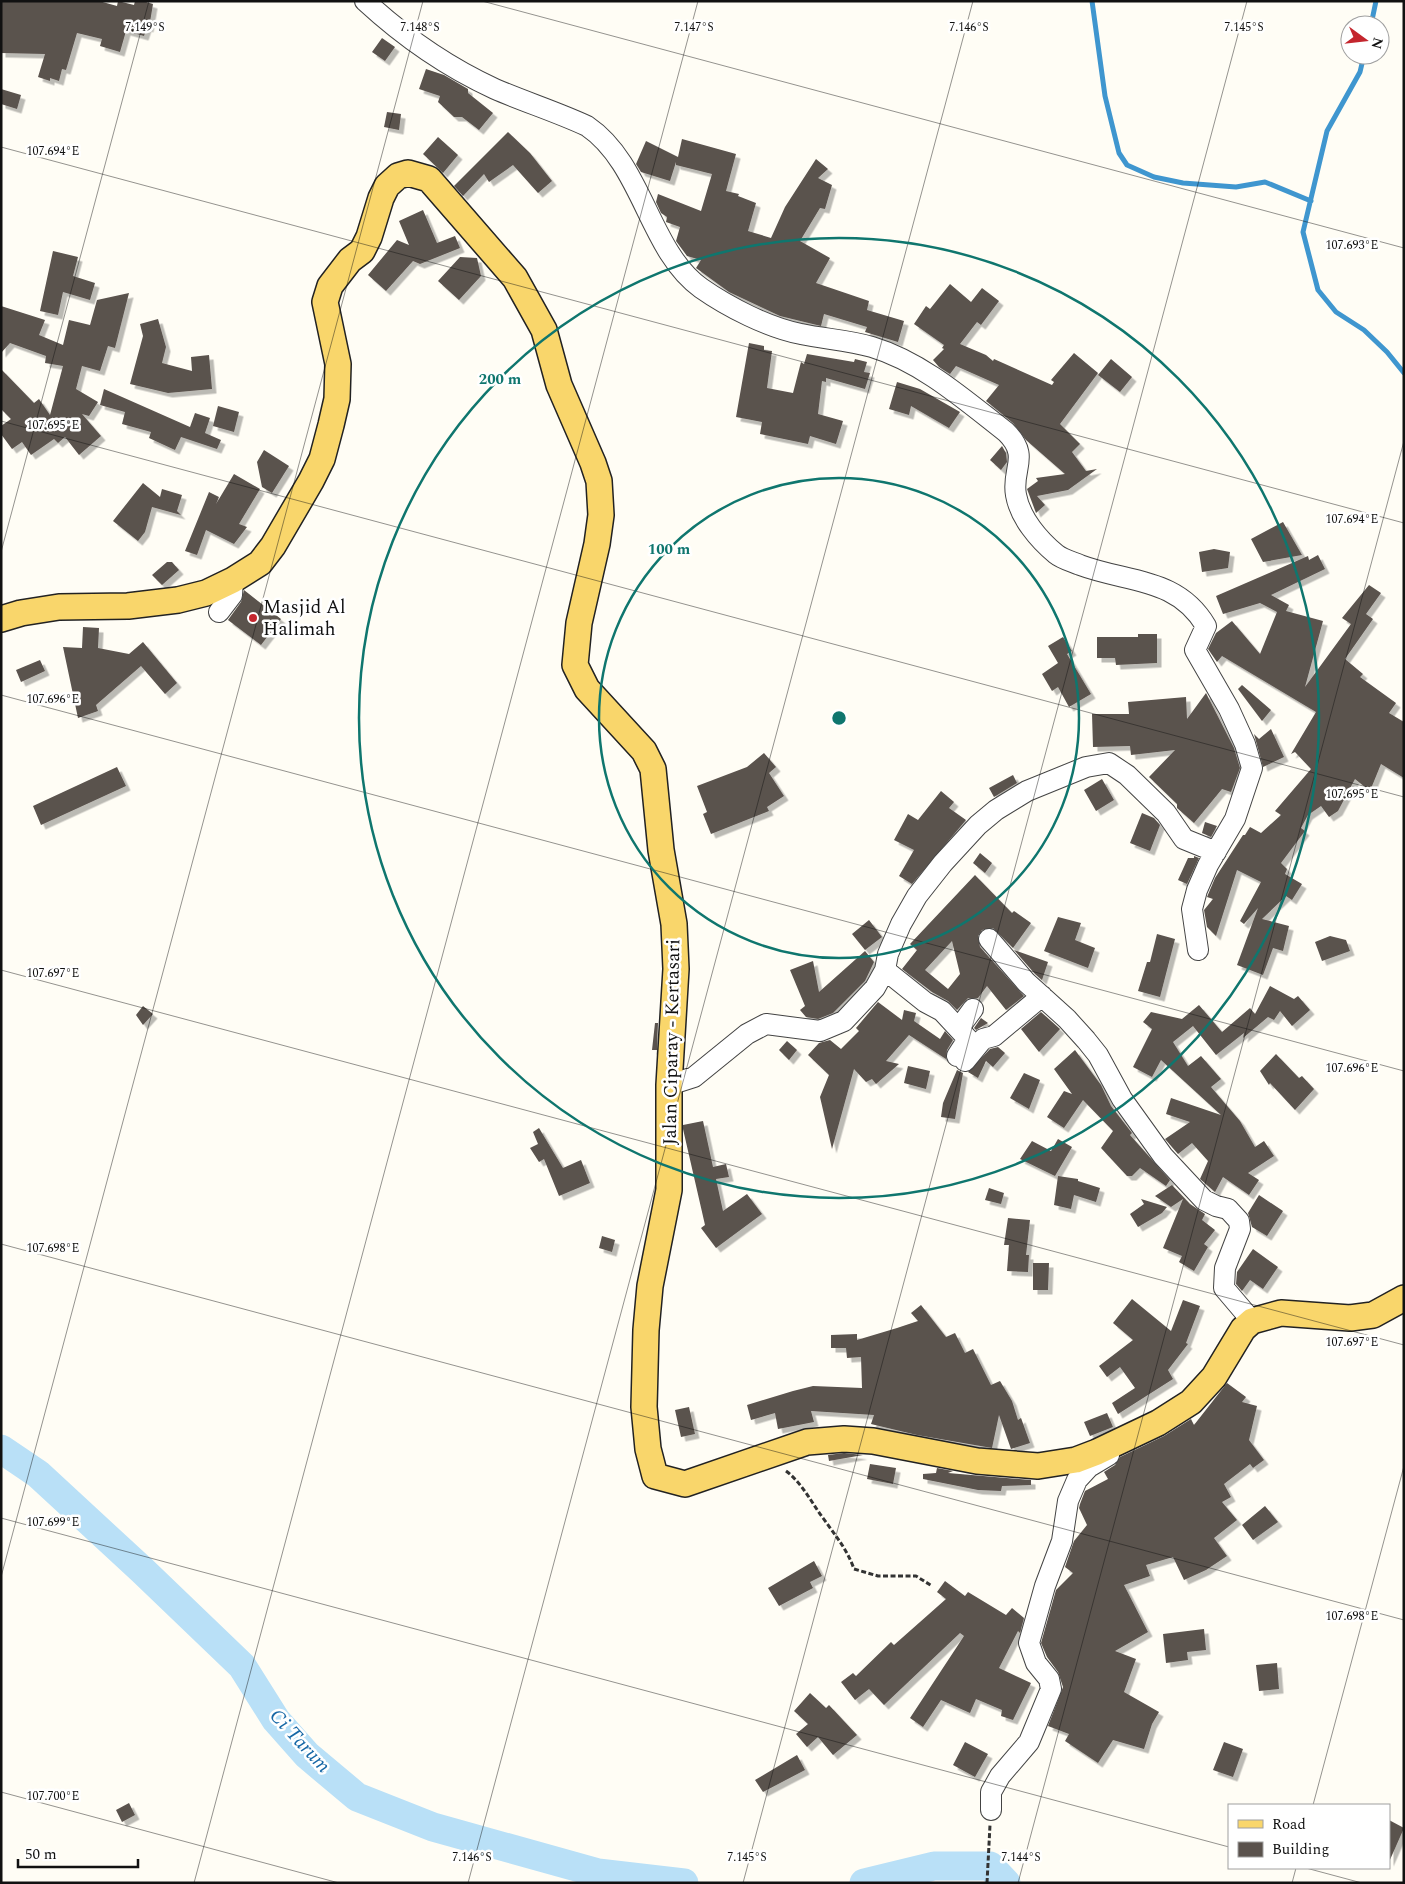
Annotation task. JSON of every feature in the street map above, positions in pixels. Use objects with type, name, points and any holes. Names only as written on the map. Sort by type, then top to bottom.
[{"type":"main road","name":"Jalan Ciparay - Kertasari","points":[[1,619],[21,613],[60,607],[128,606],[178,600],[206,592],[233,580],[260,563],[273,546],[322,459],[337,399],[337,352],[325,302],[330,286],[350,260],[362,251],[387,186],[398,176],[408,173],[429,179],[515,278],[536,311],[544,330],[559,385],[599,481],[601,515],[597,544],[579,622],[575,665],[587,689],[644,751],[653,769],[661,850],[674,924],[675,995],[669,1085],[669,1190],[650,1286],[646,1330],[644,1407],[648,1449],[656,1476],[685,1484],[783,1449],[807,1442],[825,1440],[873,1441],[977,1461],[1038,1466],[1076,1460],[1120,1442],[1158,1423],[1191,1402],[1214,1377],[1242,1329],[1252,1321]]},
{"type":"main road","points":[[1252,1321],[1281,1313],[1350,1318],[1372,1315],[1404,1298]]},
{"type":"street","points":[[365,1],[421,48],[451,67],[508,94],[579,123],[598,134],[631,179],[675,262],[686,276],[716,298],[741,311],[798,334],[871,346],[892,354],[915,366],[1006,432],[1016,442],[1019,468],[1015,494],[1020,510],[1031,528],[1057,556],[1092,569],[1148,583],[1169,591],[1184,599],[1197,611],[1206,626],[1195,650],[1229,709],[1245,744],[1252,768],[1235,819],[1208,865],[1192,909],[1198,950]]},
{"type":"street","points":[[219,612],[232,595],[233,580]]},
{"type":"street","points":[[669,1085],[694,1077],[747,1034],[766,1024],[820,1031],[844,1021],[875,988],[885,970],[891,946],[918,896],[943,862],[978,825],[996,810],[1027,791],[1086,767],[1109,763],[1127,775],[1166,813],[1184,839],[1216,852]]},
{"type":"street","points":[[989,939],[1026,982],[1067,1019],[1098,1055],[1122,1099],[1164,1156],[1204,1200],[1209,1200],[1216,1206],[1228,1209],[1239,1221],[1240,1229],[1225,1268],[1224,1288],[1252,1321]]},
{"type":"street","points":[[885,970],[925,1002],[942,1011],[968,1039],[960,1060],[983,1039],[994,1036],[988,1018]]},
{"type":"street","points":[[958,1028],[1042,996]]},
{"type":"street","points":[[991,1810],[991,1792],[1000,1776],[1030,1742],[1052,1690],[1049,1678],[1036,1663],[1029,1643],[1045,1586],[1062,1542],[1068,1501],[1077,1480],[1089,1468],[1113,1452],[1120,1442]]},
{"type":"path","points":[[778,1468],[788,1472],[809,1495],[822,1517],[837,1536],[854,1568],[878,1576],[916,1576],[932,1586]]},
{"type":"path","points":[[987,1883],[991,1810]]},
{"type":"building","points":[[1,1],[99,1],[117,6],[118,1],[134,5],[135,1],[143,1],[153,4],[149,28],[147,27],[144,36],[126,31],[120,52],[100,46],[102,39],[77,33],[66,70],[62,69],[59,81],[50,78],[50,81],[38,77],[45,54],[1,53]]},
{"type":"building","points":[[382,38],[395,47],[385,61],[372,52]]},
{"type":"building","points":[[426,69],[444,75],[468,89],[468,93],[493,113],[479,130],[462,117],[454,117],[438,102],[440,96],[419,89]]},
{"type":"building","points":[[1,89],[21,95],[17,109],[1,104]]},
{"type":"building","points":[[387,112],[401,114],[399,130],[384,127]]},
{"type":"building","points":[[508,132],[530,153],[552,181],[538,193],[513,165],[489,182],[484,174],[463,196],[454,186]]},
{"type":"building","points":[[438,137],[458,155],[443,173],[423,154]]},
{"type":"building","points":[[682,139],[736,154],[726,191],[739,194],[738,196],[756,203],[748,231],[771,238],[785,207],[816,159],[828,169],[818,178],[832,185],[825,209],[820,208],[800,241],[830,258],[816,283],[869,301],[867,310],[904,321],[898,342],[865,332],[867,327],[824,314],[821,326],[780,316],[729,292],[696,268],[701,260],[687,256],[676,241],[680,227],[666,222],[667,217],[661,213],[656,202],[658,194],[701,211],[712,174],[676,165],[676,162],[670,181],[641,172],[636,164],[646,141],[678,157]]},
{"type":"building","points":[[423,210],[437,243],[455,236],[460,248],[420,264],[413,261],[386,291],[368,275],[397,240],[409,245],[399,221]]},
{"type":"building","points":[[53,251],[78,257],[73,276],[95,283],[90,300],[63,292],[58,315],[40,311]]},
{"type":"building","points":[[460,257],[477,258],[481,276],[459,300],[438,281]]},
{"type":"building","points":[[950,284],[971,302],[982,288],[999,301],[981,325],[977,322],[960,344],[986,355],[993,361],[994,359],[1052,385],[1054,382],[1051,380],[1074,353],[1098,373],[1060,424],[1080,444],[1072,452],[1086,471],[1097,469],[1068,490],[1037,496],[1045,505],[1036,513],[1027,489],[1038,481],[1036,478],[1065,474],[1026,440],[1013,423],[986,401],[999,385],[956,366],[950,374],[939,367],[933,360],[944,349],[942,348],[944,345],[914,324],[926,306],[930,309]]},
{"type":"building","points":[[129,293],[115,348],[108,346],[100,371],[82,366],[76,389],[98,402],[89,416],[82,414],[101,436],[79,455],[65,437],[58,443],[54,439],[31,455],[22,442],[12,449],[1,434],[1,426],[11,419],[1,409],[1,369],[34,403],[39,399],[50,415],[63,366],[45,363],[46,356],[10,343],[1,353],[1,306],[45,320],[39,335],[63,345],[69,320],[90,325],[97,300]]},
{"type":"building","points":[[158,319],[166,347],[162,363],[192,371],[191,357],[209,355],[212,389],[168,393],[130,384],[143,336],[140,324]]},
{"type":"building","points":[[749,343],[764,346],[764,350],[772,351],[767,388],[793,393],[801,362],[804,364],[807,354],[854,362],[855,359],[867,362],[864,372],[870,373],[865,389],[826,378],[826,382],[822,381],[818,414],[843,421],[836,444],[810,436],[808,444],[760,434],[762,422],[736,417]]},
{"type":"building","points":[[1111,359],[1132,377],[1120,392],[1098,375]]},
{"type":"building","points":[[897,382],[920,389],[960,412],[949,428],[911,406],[909,415],[889,409]]},
{"type":"building","points":[[104,389],[190,427],[195,413],[210,418],[205,433],[221,440],[217,449],[181,437],[175,450],[149,438],[151,432],[122,424],[125,412],[100,405]]},
{"type":"building","points":[[218,406],[239,412],[234,432],[213,426]]},
{"type":"building","points":[[1002,446],[1006,453],[1007,462],[1001,470],[990,460]]},
{"type":"building","points":[[264,450],[289,466],[272,493],[262,487],[257,462]]},
{"type":"building","points":[[234,474],[260,489],[239,524],[247,527],[234,544],[206,530],[197,555],[185,551],[209,492],[219,497],[216,504]]},
{"type":"building","points":[[143,483],[160,497],[162,489],[182,495],[177,511],[181,515],[152,507],[145,532],[138,541],[113,521]]},
{"type":"building","points":[[1283,522],[1302,555],[1263,562],[1251,539]]},
{"type":"building","points":[[1214,549],[1230,552],[1228,568],[1202,572],[1199,552]]},
{"type":"building","points":[[1318,555],[1325,569],[1271,595],[1289,605],[1286,611],[1323,621],[1305,687],[1351,624],[1342,618],[1369,585],[1381,593],[1366,614],[1373,619],[1345,659],[1363,674],[1360,677],[1396,703],[1389,713],[1404,722],[1404,778],[1381,764],[1370,791],[1355,779],[1338,811],[1329,817],[1321,806],[1308,815],[1301,828],[1305,831],[1281,863],[1287,869],[1285,874],[1302,884],[1292,900],[1286,896],[1262,919],[1289,926],[1283,951],[1273,948],[1263,975],[1237,965],[1258,908],[1244,924],[1240,921],[1261,882],[1237,870],[1216,936],[1207,927],[1204,910],[1213,899],[1207,897],[1215,878],[1243,835],[1245,835],[1250,827],[1261,833],[1281,815],[1275,811],[1311,769],[1295,752],[1291,754],[1316,712],[1222,656],[1217,662],[1208,649],[1216,633],[1232,621],[1260,654],[1277,612],[1260,603],[1223,614],[1216,596],[1308,556],[1309,560]]},
{"type":"building","points":[[167,562],[172,562],[179,570],[162,585],[152,575]]},
{"type":"building","name":"Masjid Al Halimah","points":[[244,590],[281,619],[261,645],[228,620],[241,602]]},
{"type":"building","points":[[83,627],[99,628],[98,648],[129,654],[143,642],[177,683],[165,694],[141,666],[96,705],[98,711],[78,718],[63,647],[82,648]]},
{"type":"building","points":[[1138,634],[1157,634],[1157,663],[1116,665],[1115,658],[1097,658],[1097,637],[1138,637]]},
{"type":"building","points":[[1063,637],[1072,651],[1067,654],[1091,694],[1069,707],[1058,687],[1052,691],[1042,674],[1058,663],[1048,646]]},
{"type":"building","points":[[40,660],[45,671],[21,682],[16,670]]},
{"type":"building","points":[[1242,685],[1271,710],[1262,721],[1238,689]]},
{"type":"building","points":[[1206,693],[1234,748],[1240,768],[1231,792],[1222,789],[1194,823],[1177,808],[1177,804],[1149,777],[1175,750],[1131,755],[1130,746],[1093,747],[1092,714],[1129,714],[1128,702],[1186,697],[1187,719]]},
{"type":"building","points":[[1271,729],[1284,757],[1263,767],[1254,734],[1259,739]]},
{"type":"building","points":[[764,753],[776,767],[769,773],[784,796],[767,807],[769,811],[711,834],[703,814],[707,812],[697,786],[747,767]]},
{"type":"building","points":[[117,767],[126,786],[41,825],[33,806]]},
{"type":"building","points":[[1013,775],[1017,783],[994,797],[989,788]]},
{"type":"building","points":[[1102,779],[1114,800],[1096,811],[1084,790]]},
{"type":"building","points":[[941,791],[954,802],[949,808],[966,820],[912,884],[899,876],[914,850],[894,840],[908,814],[918,820]]},
{"type":"building","points":[[1142,813],[1154,818],[1160,825],[1150,851],[1130,843]]},
{"type":"building","points":[[1205,822],[1217,826],[1211,837],[1202,833]]},
{"type":"building","points":[[980,853],[992,863],[985,873],[973,863]]},
{"type":"building","points":[[1194,856],[1199,858],[1187,884],[1178,880],[1188,858],[1194,858]]},
{"type":"building","points":[[975,875],[1012,913],[1014,911],[1031,923],[1013,948],[993,928],[982,930],[978,936],[980,947],[1024,996],[1006,1010],[987,986],[978,998],[968,998],[957,1010],[948,1001],[932,992],[902,969],[917,950],[910,944]],"holes":[[[952,941],[960,974],[948,989],[925,970]]]},
{"type":"building","points":[[1058,917],[1081,923],[1075,940],[1095,948],[1088,968],[1044,951]]},
{"type":"building","points":[[869,920],[882,937],[865,950],[852,934]]},
{"type":"building","points":[[1157,934],[1175,939],[1160,997],[1138,991],[1147,962],[1150,962]]},
{"type":"building","points":[[1330,936],[1346,940],[1350,951],[1322,961],[1315,942]]},
{"type":"building","points":[[1014,950],[1048,962],[1042,980],[1035,974]]},
{"type":"building","points":[[865,951],[874,962],[865,981],[833,1013],[818,1019],[806,1017],[800,1010],[805,1006],[790,970],[813,961],[819,992]]},
{"type":"building","points":[[1270,986],[1294,999],[1298,996],[1310,1010],[1292,1026],[1280,1011],[1274,1020],[1268,1017],[1243,1038],[1244,1033],[1216,1055],[1193,1026],[1173,1042],[1188,1066],[1201,1056],[1221,1079],[1211,1087],[1240,1121],[1255,1147],[1264,1141],[1274,1156],[1248,1173],[1259,1180],[1249,1195],[1223,1177],[1215,1192],[1200,1179],[1208,1161],[1192,1143],[1178,1154],[1165,1139],[1190,1122],[1166,1114],[1171,1098],[1221,1115],[1161,1060],[1152,1077],[1133,1067],[1152,1029],[1143,1022],[1151,1012],[1182,1019],[1199,1005],[1222,1032],[1250,1008],[1255,1014]]},
{"type":"building","points":[[878,1002],[902,1020],[904,1010],[916,1013],[914,1021],[940,1039],[945,1031],[953,1040],[947,1050],[946,1059],[909,1035],[886,1061],[899,1064],[876,1084],[872,1079],[866,1082],[854,1069],[832,1149],[820,1097],[829,1075],[808,1055],[819,1043],[830,1040],[841,1049],[859,1031],[856,1028]]},
{"type":"building","points":[[143,1006],[153,1014],[143,1025],[136,1015]]},
{"type":"building","points":[[1041,1012],[1060,1029],[1039,1052],[1021,1029]]},
{"type":"building","points":[[981,1018],[988,1023],[976,1030],[974,1028]]},
{"type":"building","points":[[655,1023],[658,1023],[657,1050],[652,1050]]},
{"type":"building","points":[[787,1041],[797,1050],[789,1060],[779,1050]]},
{"type":"building","points":[[998,1047],[1005,1053],[993,1067],[986,1061],[978,1078],[968,1072],[990,1049]]},
{"type":"building","points":[[1075,1050],[1101,1085],[1111,1106],[1132,1133],[1130,1135],[1170,1180],[1166,1186],[1140,1168],[1132,1176],[1127,1176],[1101,1148],[1113,1131],[1083,1100],[1064,1128],[1047,1117],[1064,1091],[1072,1094],[1054,1069]]},
{"type":"building","points":[[1276,1054],[1299,1078],[1302,1076],[1314,1089],[1295,1110],[1270,1083],[1269,1085],[1260,1071]]},
{"type":"building","points":[[908,1066],[930,1071],[926,1089],[904,1083]]},
{"type":"building","points":[[957,1070],[963,1073],[955,1119],[941,1117],[943,1103]]},
{"type":"building","points":[[1024,1073],[1040,1080],[1029,1109],[1010,1098]]},
{"type":"building","points":[[703,1121],[713,1167],[726,1164],[729,1177],[716,1179],[723,1211],[747,1194],[762,1214],[716,1248],[701,1228],[705,1225],[683,1129],[683,1125]]},
{"type":"building","points":[[539,1128],[563,1168],[581,1160],[590,1183],[559,1196],[544,1159],[539,1162],[530,1148],[538,1144],[533,1132]]},
{"type":"building","points":[[1058,1139],[1072,1147],[1055,1176],[1020,1159],[1032,1141],[1051,1151]]},
{"type":"building","points":[[1058,1176],[1078,1179],[1078,1181],[1100,1188],[1096,1202],[1074,1195],[1071,1209],[1054,1205]]},
{"type":"building","points":[[1172,1185],[1190,1204],[1205,1214],[1202,1220],[1215,1230],[1204,1244],[1208,1247],[1194,1271],[1179,1262],[1182,1256],[1163,1248],[1183,1199],[1171,1207],[1155,1196]]},
{"type":"building","points":[[989,1188],[1004,1193],[1001,1204],[985,1200]]},
{"type":"building","points":[[1259,1195],[1283,1211],[1267,1236],[1252,1227],[1248,1213]]},
{"type":"building","points":[[1141,1199],[1167,1207],[1162,1213],[1138,1227],[1130,1214],[1144,1204]]},
{"type":"building","points":[[1008,1218],[1030,1220],[1026,1255],[1029,1255],[1028,1272],[1007,1271],[1009,1245],[1004,1245]]},
{"type":"building","points":[[602,1236],[615,1240],[612,1252],[599,1248]]},
{"type":"building","points":[[1253,1249],[1278,1267],[1263,1289],[1250,1280],[1242,1291],[1236,1284],[1237,1272]]},
{"type":"building","points":[[1033,1263],[1049,1263],[1048,1290],[1033,1290]]},
{"type":"building","points":[[1132,1299],[1171,1331],[1183,1300],[1200,1306],[1186,1343],[1188,1344],[1168,1370],[1173,1379],[1118,1414],[1112,1403],[1135,1388],[1120,1367],[1107,1377],[1099,1366],[1133,1340],[1113,1323]]},
{"type":"building","points":[[921,1305],[946,1337],[955,1333],[965,1353],[973,1349],[991,1385],[1000,1381],[1012,1401],[1018,1420],[1021,1418],[1030,1443],[1011,1449],[999,1415],[992,1448],[917,1435],[871,1424],[874,1415],[811,1411],[814,1422],[778,1429],[775,1413],[751,1420],[747,1405],[793,1391],[813,1386],[862,1388],[861,1357],[847,1358],[846,1348],[831,1348],[831,1335],[857,1334],[857,1340],[918,1321],[911,1313]]},
{"type":"building","points":[[1227,1383],[1246,1397],[1242,1402],[1257,1406],[1249,1440],[1264,1460],[1253,1468],[1250,1464],[1224,1484],[1231,1497],[1222,1502],[1237,1520],[1214,1538],[1227,1556],[1206,1570],[1184,1580],[1173,1557],[1146,1565],[1150,1576],[1124,1585],[1148,1632],[1115,1651],[1136,1659],[1124,1692],[1159,1712],[1152,1724],[1144,1749],[1113,1740],[1098,1763],[1065,1741],[1069,1734],[1048,1726],[1063,1687],[1058,1672],[1047,1657],[1041,1643],[1056,1590],[1073,1573],[1065,1567],[1074,1541],[1087,1525],[1079,1508],[1080,1504],[1085,1491],[1108,1479],[1104,1472],[1115,1465],[1120,1457],[1164,1436],[1191,1419],[1194,1425]]},
{"type":"building","points":[[689,1407],[695,1434],[681,1437],[675,1410]]},
{"type":"building","points":[[1107,1413],[1113,1427],[1090,1436],[1084,1422]]},
{"type":"building","points":[[844,1453],[863,1455],[829,1461],[828,1455]]},
{"type":"building","points":[[870,1464],[896,1468],[893,1484],[867,1479]]},
{"type":"building","points":[[937,1468],[953,1471],[948,1473],[1031,1480],[1031,1485],[1002,1486],[1001,1491],[978,1490],[923,1479],[923,1474],[936,1473]]},
{"type":"building","points":[[1265,1506],[1278,1522],[1253,1540],[1242,1525]]},
{"type":"building","points":[[814,1561],[822,1576],[810,1582],[813,1588],[779,1606],[768,1588]]},
{"type":"building","points":[[945,1581],[965,1596],[968,1592],[1006,1615],[1012,1608],[1024,1618],[1020,1633],[1018,1631],[999,1668],[1031,1683],[1013,1720],[1001,1716],[1002,1710],[976,1699],[970,1713],[941,1700],[923,1727],[910,1718],[964,1636],[960,1633],[884,1705],[869,1689],[855,1700],[841,1682],[853,1673],[856,1676],[891,1642],[894,1645],[946,1599],[937,1592]]},
{"type":"building","points":[[1204,1629],[1206,1650],[1187,1652],[1188,1660],[1166,1663],[1163,1634]]},
{"type":"building","points":[[1277,1663],[1279,1689],[1259,1691],[1256,1665]]},
{"type":"building","points":[[810,1693],[826,1708],[829,1705],[857,1735],[833,1755],[818,1737],[807,1747],[796,1734],[808,1724],[794,1711]]},
{"type":"building","points":[[965,1742],[988,1754],[975,1777],[953,1765]]},
{"type":"building","points":[[1224,1742],[1243,1749],[1233,1777],[1213,1770]]},
{"type":"building","points":[[797,1755],[805,1770],[763,1792],[755,1780]]},
{"type":"building","points":[[129,1803],[135,1815],[122,1822],[116,1810]]},
{"type":"building","points":[[1390,1821],[1404,1828],[1390,1860]]},
{"type":"waterway","points":[[1092,1],[1105,96],[1119,153],[1127,165],[1154,177],[1183,183],[1236,187],[1265,182],[1311,201]]},
{"type":"waterway","points":[[1373,15],[1376,1]]},
{"type":"waterway","points":[[1362,65],[1360,72],[1327,131],[1303,232],[1318,290],[1336,312],[1364,330],[1387,352],[1404,373]]},
{"type":"waterway","name":"Ci Tarum","points":[[1,1449],[38,1474],[242,1666],[276,1720],[307,1755],[357,1797],[433,1827],[598,1873],[684,1883]]},
{"type":"waterway","name":"Ci Tarum","points":[[864,1883],[934,1866],[990,1866],[1006,1883]]},
{"type":"place","name":"Masjid Al Halimah","points":[[253,618]]}]
